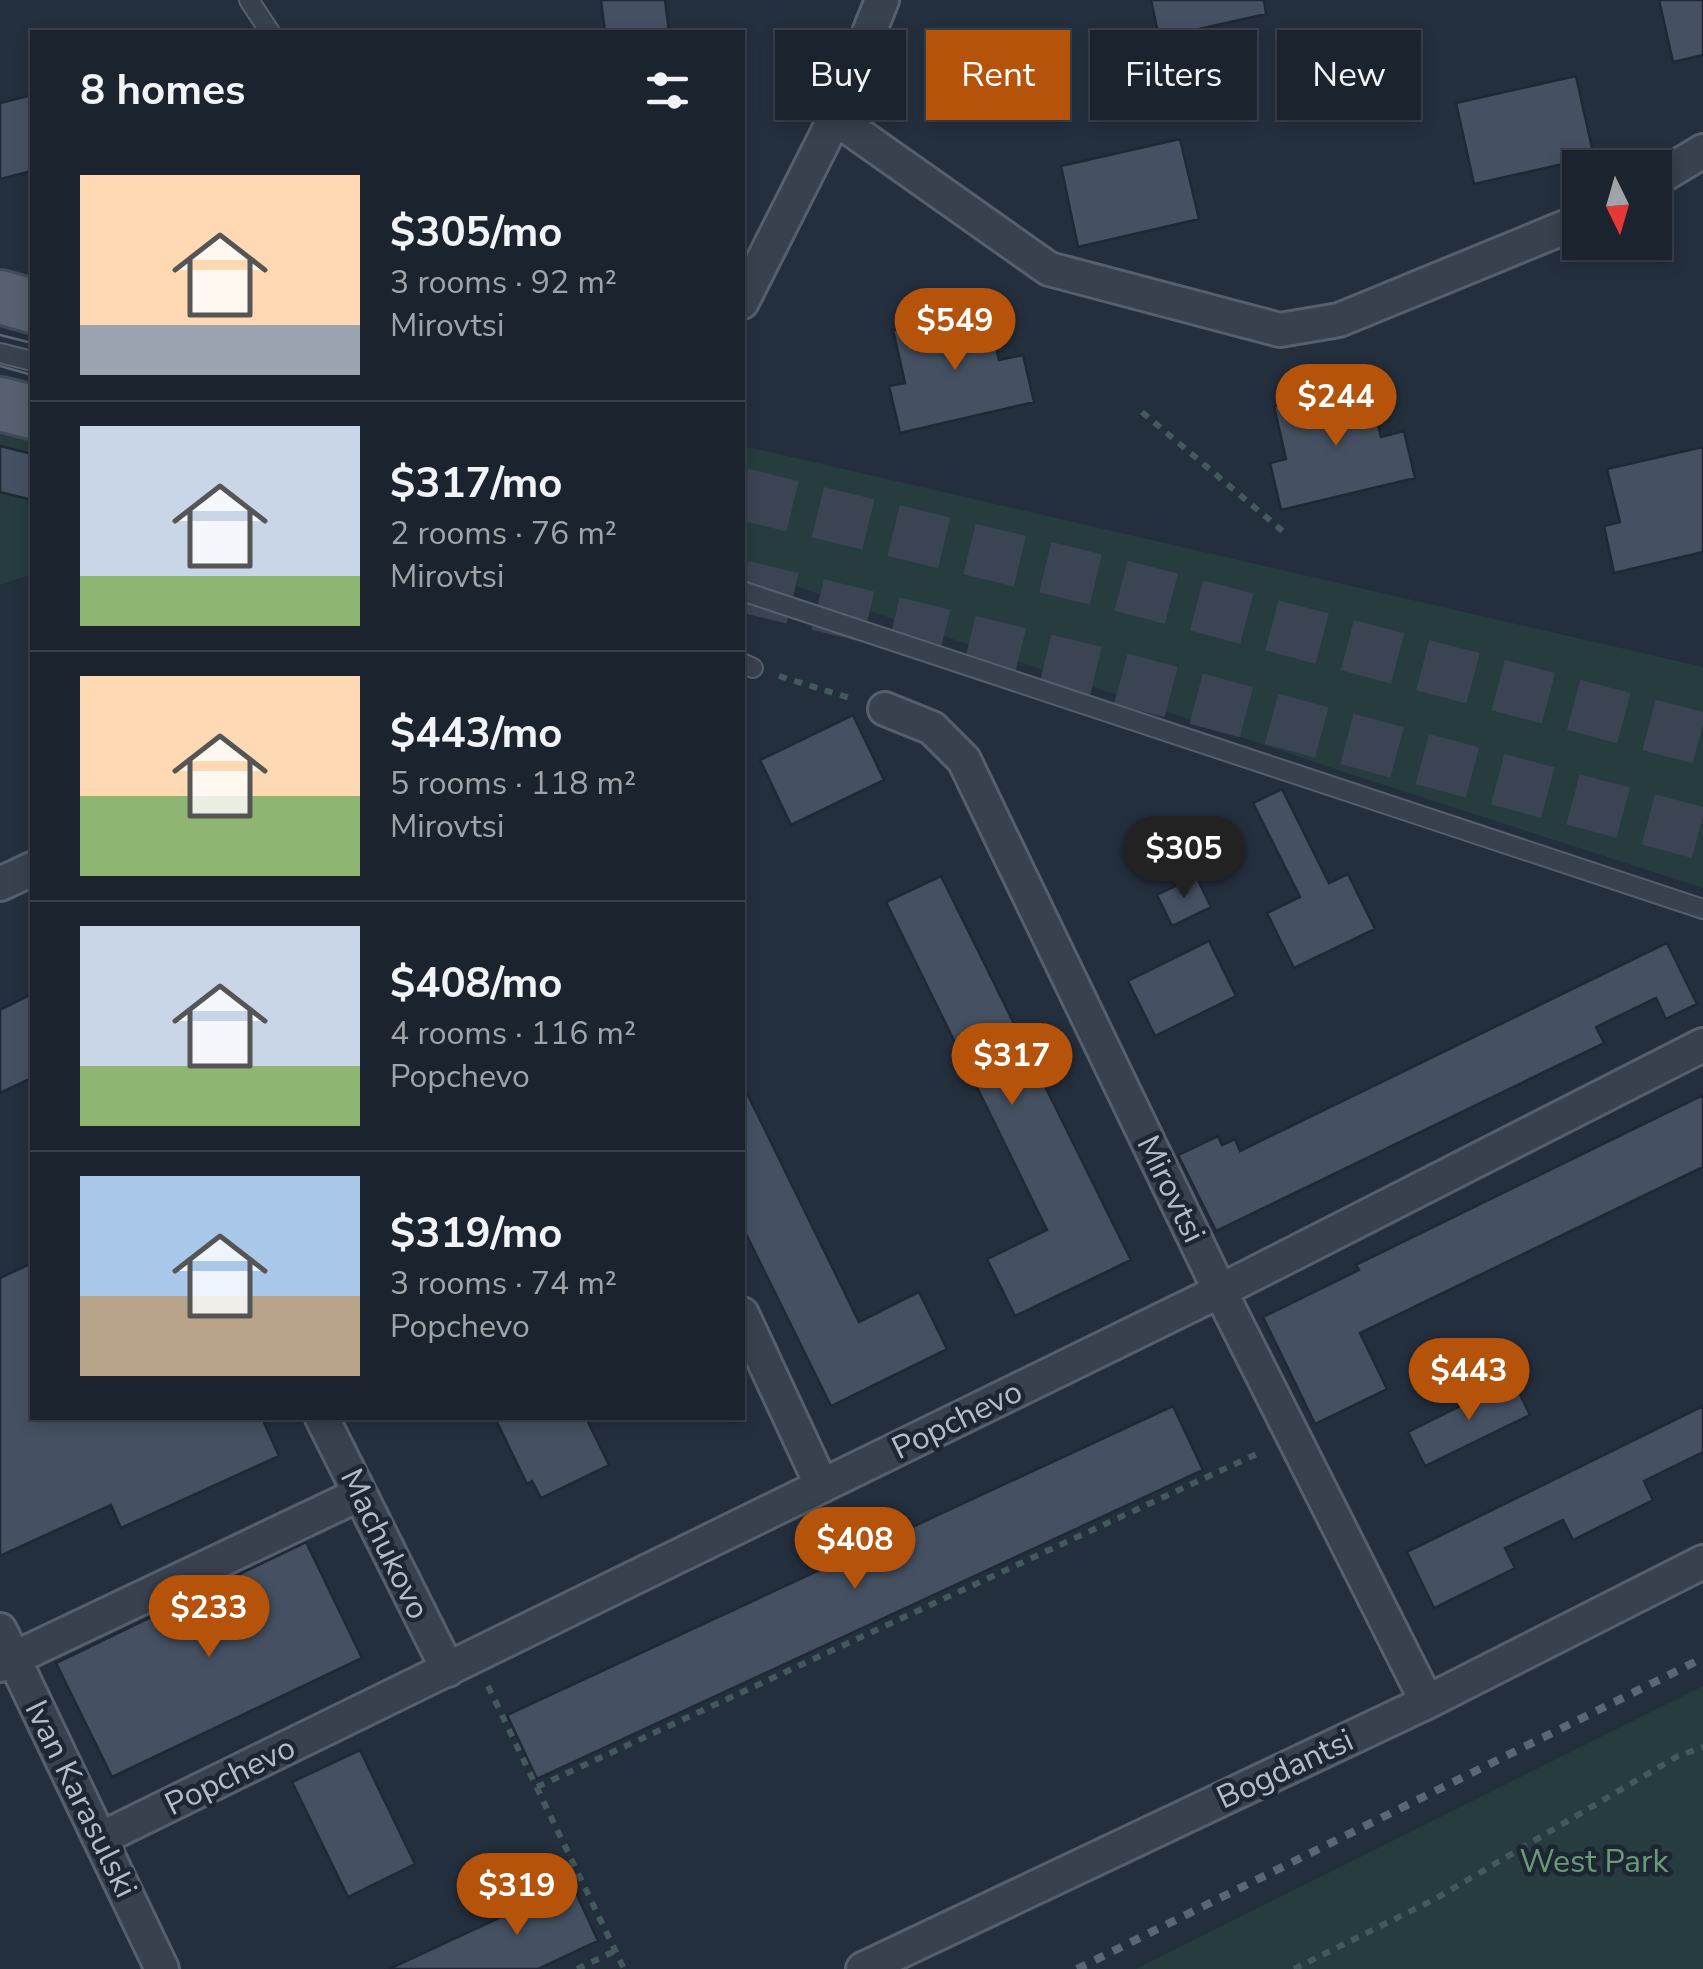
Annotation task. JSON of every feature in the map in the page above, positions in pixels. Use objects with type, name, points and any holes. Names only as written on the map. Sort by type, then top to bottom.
[{"type":"main road","points":[[0,298],[30,306]]},
{"type":"main road","points":[[0,404],[30,412]]},
{"type":"street","points":[[870,30],[882,0]]},
{"type":"street","points":[[745,296],[834,120]]},
{"type":"street","points":[[838,120],[1049,269],[1280,330],[1339,320],[1562,229]]},
{"type":"street","points":[[1672,170],[1703,151]]},
{"type":"street","name":"Mirovtsi","points":[[885,709],[932,728],[964,760],[1220,1291],[1427,1702]]},
{"type":"street","points":[[0,884],[30,870]]},
{"type":"street","name":"Popchevo","points":[[100,1839],[1220,1291],[1703,1045]]},
{"type":"street","points":[[745,1320],[822,1486]]},
{"type":"street","name":"Machukovo","points":[[323,1420],[360,1494],[460,1663]]},
{"type":"street","points":[[4,1651],[360,1494]]},
{"type":"street","name":"Bogdantsi","points":[[863,1969],[1427,1702],[1703,1562]]},
{"type":"street","name":"Ivan Karasulski","points":[[4,1651],[162,1969]]},
{"type":"lane","points":[[249,0],[269,30]]},
{"type":"lane","points":[[0,353],[30,360]]},
{"type":"lane","points":[[745,592],[1703,909]]},
{"type":"path","points":[[1142,412],[1285,533]]},
{"type":"path","points":[[748,666],[885,709]]},
{"type":"path","points":[[536,1787],[1294,1437]]},
{"type":"path","points":[[460,1663],[536,1787],[624,1969]]},
{"type":"path","points":[[1294,1969],[1435,1899],[1678,1756],[1703,1747]]},
{"type":"path","points":[[576,1969],[615,1951]]},
{"type":"green space","points":[[0,429],[30,436],[30,575],[0,585]]},
{"type":"green space","points":[[745,446],[1703,667],[1703,888],[1347,773],[745,569]]},
{"type":"green space","name":"West Park","points":[[1703,1686],[1703,1969],[1136,1969]]},
{"type":"building","points":[[601,0],[665,0],[669,30],[605,30]]},
{"type":"building","points":[[1151,0],[1264,0],[1266,14],[1195,30],[1157,30]]},
{"type":"building","points":[[1659,0],[1703,0],[1703,55],[1673,62]]},
{"type":"building","points":[[1576,76],[1592,150],[1562,150],[1562,164],[1474,184],[1456,103]]},
{"type":"building","points":[[30,96],[30,172],[0,179],[0,103]]},
{"type":"building","points":[[1180,139],[1199,219],[1078,247],[1061,166]]},
{"type":"building","points":[[987,308],[999,360],[1023,355],[1034,402],[900,433],[889,386],[905,383],[893,330]]},
{"type":"building","points":[[1368,384],[1381,437],[1404,431],[1415,478],[1281,510],[1270,463],[1286,459],[1274,406]]},
{"type":"building","points":[[0,446],[30,454],[30,500],[0,492]]},
{"type":"building","points":[[1703,447],[1703,552],[1614,573],[1604,526],[1620,522],[1607,469]]},
{"type":"building","points":[[853,715],[884,780],[791,825],[760,760]]},
{"type":"building","points":[[1282,789],[1329,883],[1348,874],[1375,929],[1294,968],[1267,913],[1300,897],[1253,803]]},
{"type":"building","points":[[941,876],[1131,1260],[1015,1316],[987,1259],[1047,1230],[886,902]]},
{"type":"building","points":[[1196,876],[1211,907],[1172,926],[1157,895]]},
{"type":"building","points":[[1209,941],[1236,996],[1155,1036],[1128,981]]},
{"type":"building","points":[[1667,943],[1697,1004],[1666,1019],[1656,998],[1596,1027],[1604,1043],[1216,1231],[1178,1155],[1218,1136],[1222,1145],[1235,1139],[1240,1151]]},
{"type":"building","points":[[30,995],[30,1079],[0,1093],[0,1010]]},
{"type":"building","points":[[745,1089],[859,1322],[919,1292],[947,1349],[831,1406],[745,1232]]},
{"type":"building","points":[[1703,1095],[1703,1167],[1360,1333],[1387,1389],[1315,1424],[1263,1317],[1359,1270],[1356,1265]]},
{"type":"building","points":[[30,1264],[30,1420],[263,1420],[279,1456],[121,1528],[111,1505],[0,1556],[0,1278]]},
{"type":"building","points":[[1513,1380],[1530,1415],[1425,1466],[1408,1432]]},
{"type":"building","points":[[1173,1406],[1203,1470],[537,1779],[507,1715]]},
{"type":"building","points":[[1703,1406],[1703,1452],[1644,1481],[1653,1500],[1573,1540],[1563,1520],[1505,1548],[1515,1568],[1434,1608],[1407,1552]]},
{"type":"building","points":[[496,1420],[587,1420],[609,1465],[541,1498],[532,1481],[527,1484]]},
{"type":"building","points":[[306,1542],[362,1658],[112,1777],[56,1663]]},
{"type":"building","points":[[360,1750],[415,1864],[348,1897],[292,1782]]},
{"type":"building","points":[[572,1884],[598,1941],[538,1969],[389,1969]]},
{"type":"tunnel","points":[[745,495],[1119,585],[1703,739]]},
{"type":"tunnel","points":[[745,587],[1096,672],[1703,834]]},
{"type":"tram line","points":[[0,335],[30,342]]},
{"type":"tram line","points":[[0,366],[30,374]]},
{"type":"railway","points":[[1077,1969],[1703,1658]]}]
